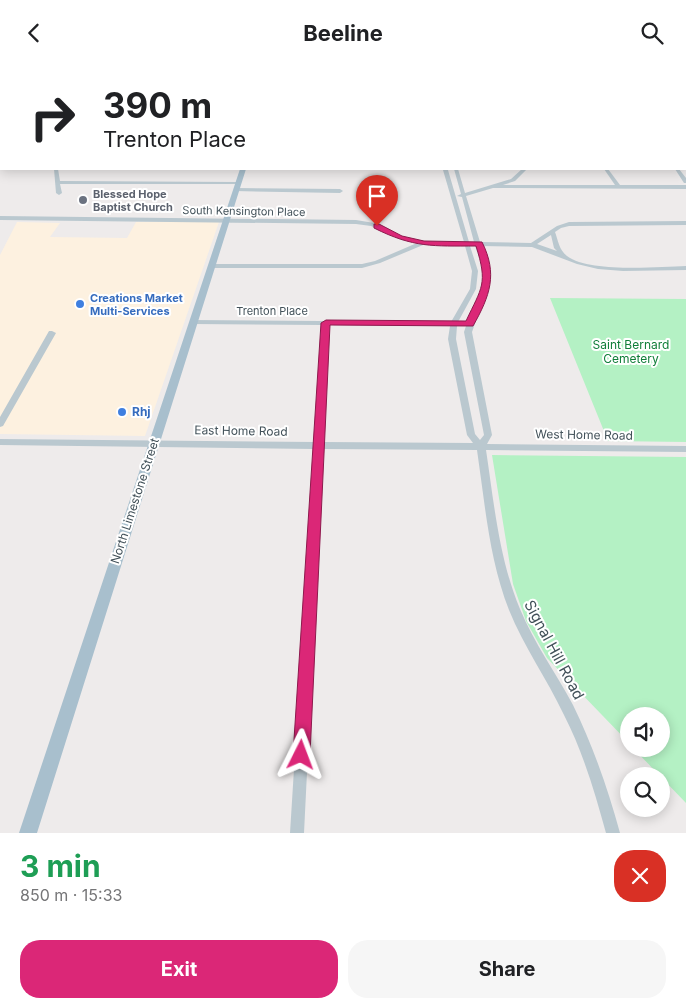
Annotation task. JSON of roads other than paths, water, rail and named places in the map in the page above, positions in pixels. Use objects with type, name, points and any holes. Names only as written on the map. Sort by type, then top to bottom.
[{"type":"main road","name":"North Limestone Street","points":[[28,833],[243,170]]},
{"type":"street","points":[[56,170],[59,193]]},
{"type":"street","points":[[445,170],[475,271],[473,289],[454,323],[452,339],[457,372],[471,435],[481,447],[488,435],[468,341],[470,324],[488,284],[480,244],[456,170]]},
{"type":"street","points":[[454,197],[464,196],[515,179],[524,170]]},
{"type":"street","points":[[607,170],[619,187]]},
{"type":"street","points":[[678,170],[686,182]]},
{"type":"street","points":[[515,179],[514,181],[518,184],[528,186]]},
{"type":"street","points":[[58,182],[340,191]]},
{"type":"street","points":[[460,183],[483,189]]},
{"type":"street","points":[[493,186],[686,187]]},
{"type":"street","name":"South Kensington Place","points":[[0,218],[356,222],[377,226],[393,235],[424,243]]},
{"type":"street","points":[[532,245],[564,225],[578,223],[686,223]]},
{"type":"street","points":[[552,233],[557,248],[563,255]]},
{"type":"street","points":[[393,235],[395,248]]},
{"type":"street","points":[[212,266],[362,266],[375,264],[395,248],[424,243],[532,245],[544,247],[580,263],[602,267],[686,268]]},
{"type":"street","name":"Trenton Place","points":[[193,322],[470,324]]},
{"type":"street","points":[[297,833],[326,323]]},
{"type":"street","points":[[0,424],[52,333]]},
{"type":"street","name":"East Home Road","points":[[0,441],[481,447]]},
{"type":"street","name":"West Home Road","points":[[481,447],[686,449]]},
{"type":"street","name":"Signal Hill Road","points":[[481,447],[506,588],[514,610],[528,638],[568,709],[581,737],[596,775],[613,833]]},
{"type":"place","name":"Blessed Hope Baptist Church","points":[[83,200]]},
{"type":"place","name":"Creations Market Multi-Services","points":[[80,304]]},
{"type":"place","name":"Rhj","points":[[122,412]]},
{"type":"park label","name":"Saint Bernard Cemetery","points":[[631,352]]}]
